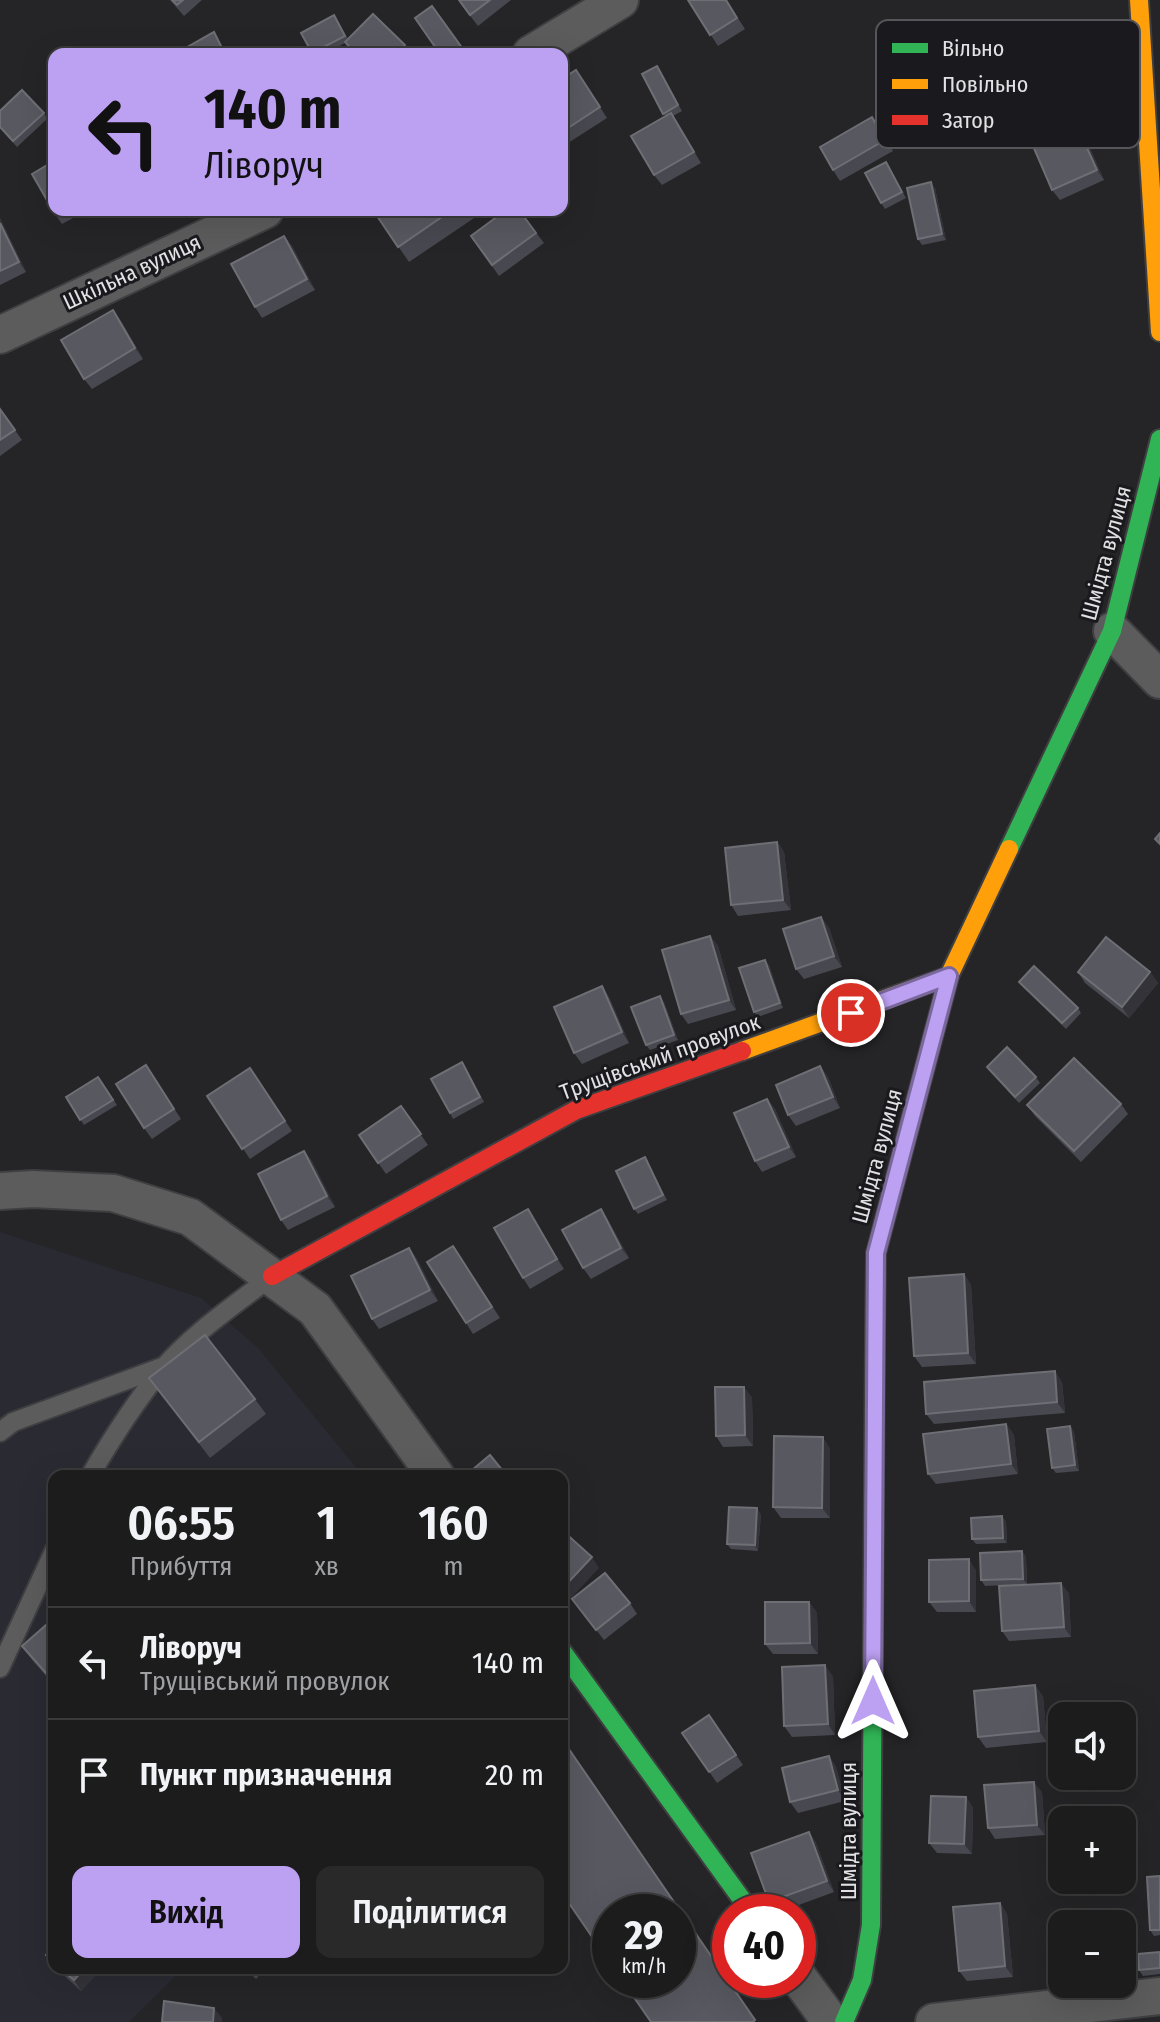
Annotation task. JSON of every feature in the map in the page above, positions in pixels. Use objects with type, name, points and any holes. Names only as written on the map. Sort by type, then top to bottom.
[{"type":"street","points":[[541,48],[620,0]]},
{"type":"street","points":[[1139,0],[1160,332]]},
{"type":"street","name":"Шкільна вулиця","points":[[0,335],[252,216]]},
{"type":"street","name":"Шмідта вулиця","points":[[844,2022],[862,1980],[871,1925],[876,1253],[949,976],[1112,631],[1160,439]]},
{"type":"street","points":[[1112,631],[1160,680]]},
{"type":"street","name":"Трущівський провулок","points":[[272,1276],[576,1110],[949,976]]},
{"type":"street","points":[[0,1191],[33,1189],[113,1193],[190,1217],[315,1309],[432,1470]]},
{"type":"street","points":[[568,1659],[738,1894]]},
{"type":"street","points":[[934,2022],[1160,1996]]},
{"type":"street","points":[[813,1998],[831,2022]]},
{"type":"lane","points":[[93,1470],[122,1421],[165,1366],[212,1322],[272,1276]]},
{"type":"lane","points":[[0,1432],[13,1422],[165,1366]]},
{"type":"lane","points":[[0,1668],[48,1564]]},
{"type":"shaded area","points":[[0,1232],[201,1298],[258,1348],[358,1470],[48,1470],[48,1974],[178,1974],[129,2022],[0,2022]]},
{"type":"building","points":[[459,0],[490,0],[470,15]]},
{"type":"building","points":[[688,0],[726,0],[737,18],[710,35]]},
{"type":"building","points":[[432,6],[462,48],[436,48],[415,18]]},
{"type":"building","points":[[373,14],[405,45],[402,48],[350,48],[345,42]]},
{"type":"building","points":[[334,15],[345,36],[322,48],[309,48],[301,33]]},
{"type":"building","points":[[214,32],[222,48],[186,48]]},
{"type":"building","points":[[657,66],[678,105],[663,114],[642,74]]},
{"type":"building","points":[[576,70],[600,107],[568,128],[568,75]]},
{"type":"building","points":[[22,90],[44,113],[13,141],[0,127],[0,111]]},
{"type":"building","points":[[671,113],[694,152],[654,175],[631,136]]},
{"type":"building","points":[[872,117],[876,124],[876,145],[833,170],[820,147]]},
{"type":"building","points":[[1034,148],[1087,148],[1097,170],[1052,190]]},
{"type":"building","points":[[886,162],[902,192],[881,203],[865,173]]},
{"type":"building","points":[[48,165],[48,202],[32,174]]},
{"type":"building","points":[[931,182],[942,234],[918,239],[907,188]]},
{"type":"building","points":[[377,216],[443,216],[398,247]]},
{"type":"building","points":[[498,216],[523,216],[536,233],[492,265],[471,236]]},
{"type":"building","points":[[0,223],[19,262],[0,271]]},
{"type":"building","points":[[284,236],[307,279],[255,307],[231,264]]},
{"type":"building","points":[[113,310],[135,348],[84,379],[61,340]]},
{"type":"building","points":[[0,409],[15,430],[0,440]]},
{"type":"building","points":[[777,842],[783,900],[731,905],[725,848]]},
{"type":"building","points":[[821,917],[834,956],[796,969],[783,929]]},
{"type":"building","points":[[710,936],[729,1000],[681,1014],[662,950]]},
{"type":"building","points":[[1106,937],[1150,972],[1122,1007],[1078,972]]},
{"type":"building","points":[[765,960],[780,1003],[754,1012],[739,968]]},
{"type":"building","points":[[1034,966],[1078,1008],[1062,1023],[1019,982]]},
{"type":"building","points":[[602,986],[622,1032],[574,1053],[554,1007]]},
{"type":"building","points":[[660,996],[674,1035],[646,1045],[631,1007]]},
{"type":"building","points":[[1007,1047],[1036,1077],[1015,1097],[987,1067]]},
{"type":"building","points":[[1074,1058],[1121,1104],[1074,1151],[1027,1105]]},
{"type":"building","points":[[462,1062],[480,1097],[450,1113],[431,1079]]},
{"type":"building","points":[[146,1065],[174,1109],[144,1128],[116,1084]]},
{"type":"building","points":[[820,1066],[833,1097],[788,1115],[776,1085]]},
{"type":"building","points":[[250,1068],[285,1121],[242,1149],[207,1096]]},
{"type":"building","points":[[98,1077],[113,1100],[80,1120],[66,1097]]},
{"type":"building","points":[[767,1099],[789,1147],[755,1161],[734,1113]]},
{"type":"building","points":[[401,1106],[421,1134],[378,1163],[359,1135]]},
{"type":"building","points":[[304,1151],[327,1196],[281,1220],[258,1174]]},
{"type":"building","points":[[645,1157],[663,1195],[634,1209],[616,1171]]},
{"type":"building","points":[[528,1209],[557,1259],[523,1278],[494,1228]]},
{"type":"building","points":[[601,1209],[621,1248],[583,1268],[562,1230]]},
{"type":"building","points":[[453,1246],[492,1307],[466,1323],[427,1262]]},
{"type":"building","points":[[409,1248],[430,1290],[372,1319],[351,1276]]},
{"type":"building","points":[[964,1274],[968,1353],[914,1356],[909,1278]]},
{"type":"building","points":[[205,1335],[255,1399],[199,1442],[149,1378]]},
{"type":"building","points":[[1055,1371],[1057,1402],[926,1414],[924,1382]]},
{"type":"building","points":[[715,1387],[744,1387],[745,1435],[716,1436]]},
{"type":"building","points":[[1006,1424],[1011,1464],[928,1474],[923,1434]]},
{"type":"building","points":[[1070,1426],[1075,1465],[1052,1468],[1047,1429]]},
{"type":"building","points":[[774,1436],[823,1437],[822,1508],[773,1507]]},
{"type":"building","points":[[490,1455],[502,1470],[472,1470]]},
{"type":"building","points":[[729,1507],[757,1508],[755,1545],[727,1544]]},
{"type":"building","points":[[1002,1516],[1003,1538],[972,1539],[971,1518]]},
{"type":"building","points":[[568,1535],[592,1557],[568,1583]]},
{"type":"building","points":[[1022,1551],[1023,1579],[981,1580],[980,1553]]},
{"type":"building","points":[[969,1559],[969,1601],[929,1602],[929,1560]]},
{"type":"building","points":[[605,1573],[630,1603],[596,1630],[572,1599]]},
{"type":"building","points":[[1061,1583],[1064,1627],[1002,1631],[999,1586]]},
{"type":"building","points":[[765,1602],[809,1602],[810,1643],[765,1644]]},
{"type":"building","points":[[48,1623],[48,1675],[22,1646]]},
{"type":"building","points":[[825,1665],[828,1724],[784,1726],[782,1667]]},
{"type":"building","points":[[1035,1685],[1039,1731],[978,1737],[974,1691]]},
{"type":"building","points":[[709,1715],[736,1755],[709,1772],[682,1733]]},
{"type":"building","points":[[568,1748],[668,1894],[592,1894],[592,1937],[568,1902]]},
{"type":"building","points":[[829,1756],[838,1790],[790,1802],[782,1768]]},
{"type":"building","points":[[1034,1782],[1037,1825],[988,1828],[984,1785]]},
{"type":"building","points":[[931,1796],[966,1797],[964,1844],[929,1843]]},
{"type":"building","points":[[809,1832],[827,1881],[791,1894],[766,1894],[751,1853]]},
{"type":"building","points":[[1160,1876],[1160,1930],[1150,1930],[1147,1877]]},
{"type":"building","points":[[1000,1903],[1005,1966],[959,1971],[953,1907]]},
{"type":"building","points":[[696,1934],[712,1957],[712,1998],[740,1998],[755,2020],[753,2022],[651,2022],[634,1998],[696,1998]]},
{"type":"building","points":[[1160,1952],[1160,1968],[1139,1970],[1138,1954]]},
{"type":"building","points":[[164,2001],[214,2008],[213,2022],[162,2022]]},
{"type":"traffic: fast","points":[[1009,849],[1112,631],[1160,439]]},
{"type":"traffic: fast","points":[[844,2022],[862,1980],[871,1925],[875,1333]]},
{"type":"traffic: fast","points":[[568,1659],[738,1894]]},
{"type":"traffic: slow","points":[[1139,0],[1160,332]]},
{"type":"traffic: slow","points":[[875,1333],[876,1253],[949,976],[1009,849]]},
{"type":"traffic: slow","points":[[742,1051],[949,976]]},
{"type":"traffic: jam","points":[[272,1276],[576,1110],[742,1051]]},
{"type":"route","points":[[851,1013],[949,976],[876,1253],[873,1701]]}]
